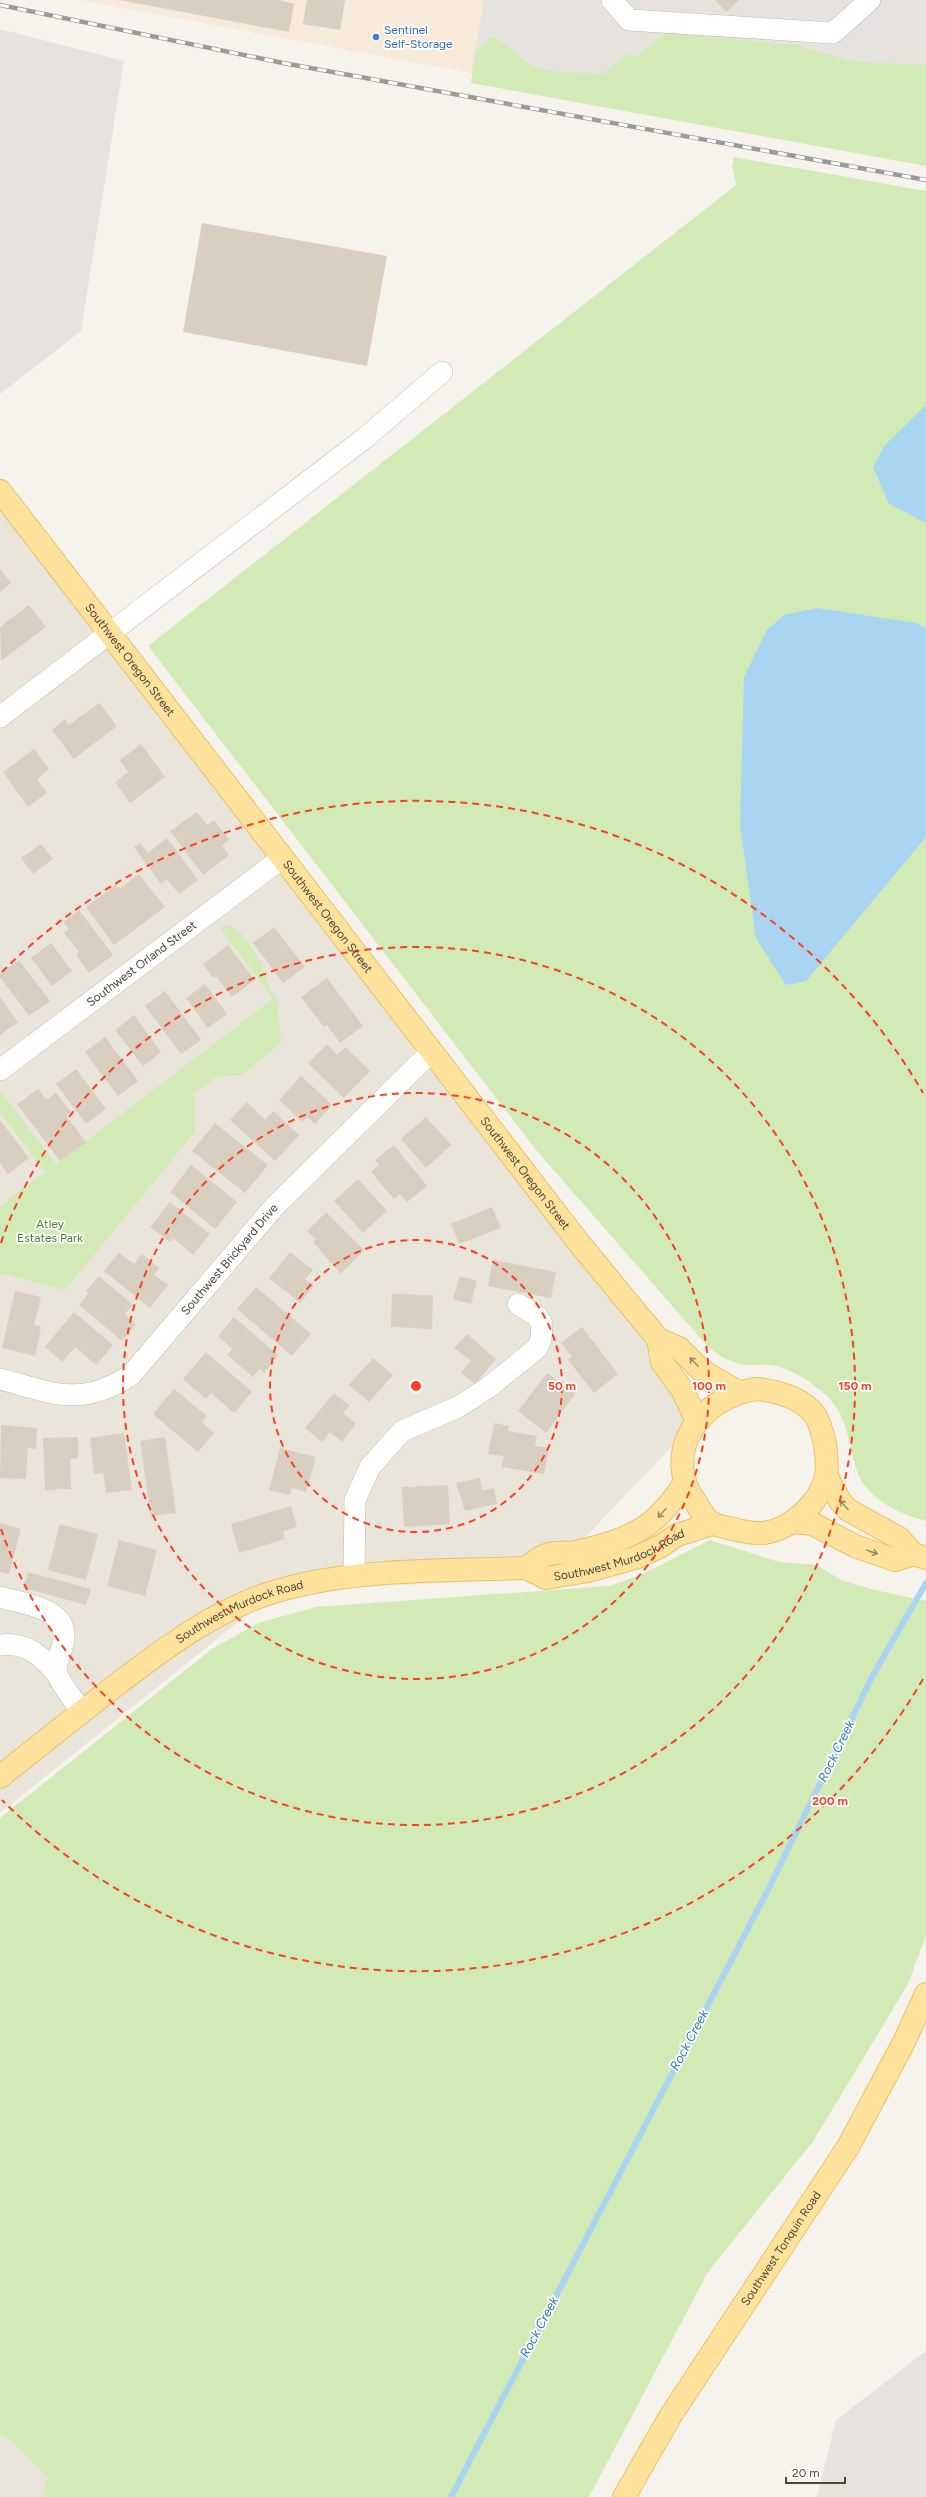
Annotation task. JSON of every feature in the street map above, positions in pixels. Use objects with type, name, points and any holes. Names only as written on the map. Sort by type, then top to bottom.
[{"type":"main road","name":"Southwest Oregon Street","points":[[0,491],[579,1243],[658,1339],[679,1348],[702,1370],[738,1392]]},
{"type":"main road","name":"Southwest Oregon Street","points":[[658,1339],[662,1362],[683,1391],[697,1422]]},
{"type":"main road","points":[[756,1389],[772,1390],[789,1395],[815,1415],[823,1435],[826,1475],[822,1488],[813,1502],[792,1522],[764,1533],[748,1532],[712,1524],[690,1494],[684,1482],[685,1449],[697,1422],[708,1409],[723,1398],[738,1392],[756,1389]]},
{"type":"main road","points":[[826,1475],[840,1501],[848,1510],[899,1538],[919,1556]]},
{"type":"main road","name":"Southwest Murdock Road","points":[[526,1568],[546,1554],[574,1552],[602,1546],[648,1527],[673,1500],[684,1482]]},
{"type":"main road","points":[[792,1522],[813,1524],[855,1546],[895,1560],[919,1556]]},
{"type":"main road","name":"Southwest Murdock Road","points":[[0,1777],[155,1655],[185,1635],[221,1615],[277,1591],[314,1581],[354,1577],[526,1568],[546,1578],[588,1571],[635,1558],[661,1546],[677,1535],[712,1524]]},
{"type":"main road","name":"Southwest Tonquin Road","points":[[624,2497],[670,2415],[848,2147],[904,2042],[926,1994]]},
{"type":"street","points":[[612,0],[629,20],[833,33],[870,0]]},
{"type":"street","points":[[0,717],[365,438],[442,372]]},
{"type":"street","name":"Southwest Orland Street","points":[[0,1070],[282,858]]},
{"type":"street","name":"Southwest Brickyard Drive","points":[[0,1379],[73,1396],[105,1390],[131,1376],[274,1207],[431,1052]]},
{"type":"street","points":[[354,1577],[355,1500],[370,1467],[402,1432],[431,1420],[489,1387],[536,1348],[541,1340],[542,1324],[537,1316],[518,1304]]},
{"type":"street","points":[[0,1597],[38,1607],[53,1614],[61,1624],[64,1634],[57,1663],[57,1674]]},
{"type":"street","points":[[0,1645],[23,1646],[44,1658],[57,1674],[82,1711]]},
{"type":"shaded area","name":"Sentinel Self-Storage","points":[[79,0],[484,0],[471,73]]},
{"type":"shaded area","points":[[484,0],[926,0],[926,162],[471,73]]},
{"type":"shaded area","points":[[0,29],[124,61],[81,331],[0,394]]},
{"type":"shaded area","points":[[0,491],[708,1409],[546,1578],[277,1591],[0,1813]]},
{"type":"shaded area","points":[[926,2351],[926,2497],[817,2497],[836,2420]]},
{"type":"shaded area","points":[[0,2413],[62,2494],[61,2497],[0,2497]]},
{"type":"green space","points":[[668,33],[794,45],[856,62],[926,65],[926,166],[471,83],[476,53],[490,37],[506,45],[531,65],[538,68],[556,72],[604,74],[624,55],[638,56],[658,37]]},
{"type":"green space","points":[[734,157],[926,191],[926,1521],[905,1514],[885,1504],[868,1490],[857,1471],[843,1420],[833,1402],[819,1389],[807,1380],[786,1369],[772,1365],[745,1365],[736,1363],[725,1359],[709,1348],[537,1151],[148,646],[736,185],[732,166]]},
{"type":"green space","name":"Atley Estates Park","points":[[227,925],[239,931],[258,956],[271,991],[277,1000],[281,1043],[241,1075],[216,1077],[194,1094],[195,1132],[65,1290],[0,1273],[0,1206],[45,1172],[0,1113],[0,1094],[2,1093],[56,1164],[273,999],[220,928]]},
{"type":"green space","points":[[710,1540],[779,1562],[817,1565],[841,1580],[875,1590],[926,1601],[926,1935],[908,1984],[814,2140],[708,2272],[589,2497],[42,2497],[48,2477],[12,2441],[0,2435],[0,1818],[212,1649],[258,1623],[316,1607],[609,1586],[641,1575]]},
{"type":"water","points":[[926,405],[926,523],[889,504],[873,467],[885,445]]},
{"type":"water","points":[[817,608],[916,623],[926,628],[926,837],[806,981],[786,985],[756,938],[740,825],[744,677],[767,630],[784,615]]},
{"type":"building","points":[[119,0],[279,0],[294,4],[289,32]]},
{"type":"building","points":[[307,0],[345,0],[340,30],[303,24]]},
{"type":"building","points":[[715,0],[739,0],[726,12]]},
{"type":"building","points":[[202,223],[387,256],[367,366],[183,332]]},
{"type":"building","points":[[0,569],[11,583],[0,592]]},
{"type":"building","points":[[29,605],[46,627],[1,661],[0,627]]},
{"type":"building","points":[[99,703],[117,726],[74,759],[52,730],[65,719],[69,725]]},
{"type":"building","points":[[141,744],[165,777],[130,803],[115,782],[128,772],[120,760]]},
{"type":"building","points":[[34,749],[49,769],[37,779],[47,793],[28,807],[3,772]]},
{"type":"building","points":[[197,812],[207,825],[214,820],[229,840],[222,845],[229,855],[203,875],[170,831]]},
{"type":"building","points":[[167,838],[198,880],[179,894],[167,879],[161,884],[134,847],[140,843],[148,853]]},
{"type":"building","points":[[41,844],[53,859],[33,874],[21,858]]},
{"type":"building","points":[[139,874],[165,907],[114,945],[86,907],[116,885],[119,889]]},
{"type":"building","points":[[79,910],[113,955],[89,973],[76,955],[79,952],[64,933],[69,929],[64,922]]},
{"type":"building","points":[[274,927],[305,967],[283,983],[253,943]]},
{"type":"building","points":[[51,943],[72,971],[52,986],[31,958]]},
{"type":"building","points":[[228,945],[255,980],[232,997],[216,976],[213,978],[203,964]]},
{"type":"building","points":[[19,960],[50,1001],[29,1016],[0,977],[0,974]]},
{"type":"building","points":[[327,978],[363,1026],[340,1043],[327,1025],[324,1027],[301,997]]},
{"type":"building","points":[[205,984],[227,1014],[208,1028],[186,998]]},
{"type":"building","points":[[165,991],[201,1040],[181,1054],[145,1006]]},
{"type":"building","points":[[0,997],[18,1022],[0,1035]]},
{"type":"building","points":[[134,1015],[161,1052],[143,1066],[115,1030]]},
{"type":"building","points":[[105,1037],[138,1081],[118,1096],[85,1052]]},
{"type":"building","points":[[327,1044],[337,1055],[345,1047],[370,1071],[344,1098],[308,1063]]},
{"type":"building","points":[[76,1069],[106,1109],[86,1124],[56,1084]]},
{"type":"building","points":[[301,1076],[332,1105],[315,1124],[307,1117],[302,1122],[279,1100]]},
{"type":"building","points":[[38,1089],[46,1100],[56,1093],[71,1112],[66,1116],[86,1142],[60,1161],[17,1104]]},
{"type":"building","points":[[247,1102],[265,1120],[273,1111],[299,1135],[275,1161],[230,1120]]},
{"type":"building","points":[[426,1117],[451,1145],[426,1168],[401,1139]]},
{"type":"building","points":[[0,1120],[29,1158],[8,1174],[0,1163]]},
{"type":"building","points":[[215,1123],[268,1165],[245,1193],[192,1151]]},
{"type":"building","points":[[394,1145],[427,1186],[407,1202],[400,1194],[394,1199],[371,1172],[379,1165],[375,1160]]},
{"type":"building","points":[[191,1165],[237,1202],[215,1229],[170,1192]]},
{"type":"building","points":[[358,1179],[387,1211],[363,1233],[334,1201]]},
{"type":"building","points":[[170,1202],[210,1234],[193,1255],[173,1238],[170,1242],[150,1227]]},
{"type":"building","points":[[492,1207],[501,1228],[459,1244],[451,1224]]},
{"type":"building","points":[[326,1212],[364,1250],[341,1274],[313,1242],[316,1239],[307,1231]]},
{"type":"building","points":[[290,1252],[313,1270],[305,1279],[314,1286],[300,1303],[269,1278]]},
{"type":"building","points":[[119,1253],[134,1264],[142,1254],[159,1268],[154,1275],[168,1285],[150,1308],[104,1271]]},
{"type":"building","points":[[493,1260],[556,1272],[551,1298],[488,1286]]},
{"type":"building","points":[[99,1276],[133,1305],[125,1314],[136,1324],[122,1341],[79,1305],[89,1293],[86,1291]]},
{"type":"building","points":[[460,1276],[477,1281],[471,1304],[453,1299]]},
{"type":"building","points":[[256,1287],[311,1334],[292,1356],[237,1309]]},
{"type":"building","points":[[15,1291],[41,1297],[34,1325],[41,1327],[35,1356],[2,1348]]},
{"type":"building","points":[[392,1294],[433,1295],[432,1329],[391,1327]]},
{"type":"building","points":[[74,1312],[113,1345],[96,1365],[75,1347],[62,1362],[45,1347]]},
{"type":"building","points":[[234,1317],[278,1355],[264,1373],[259,1369],[253,1377],[227,1355],[232,1349],[218,1336]]},
{"type":"building","points":[[582,1327],[618,1374],[594,1393],[568,1360],[572,1357],[561,1343]]},
{"type":"building","points":[[467,1334],[496,1359],[475,1384],[461,1373],[471,1361],[454,1348]]},
{"type":"building","points":[[206,1352],[252,1392],[234,1413],[211,1393],[206,1399],[183,1379]]},
{"type":"building","points":[[373,1358],[393,1375],[369,1402],[349,1385]]},
{"type":"building","points":[[547,1373],[575,1394],[546,1433],[518,1411]]},
{"type":"building","points":[[174,1389],[207,1416],[202,1422],[214,1433],[198,1452],[153,1414]]},
{"type":"building","points":[[334,1393],[350,1406],[343,1413],[356,1424],[342,1442],[330,1432],[322,1442],[305,1428]]},
{"type":"building","points":[[494,1423],[509,1426],[508,1431],[537,1436],[535,1446],[549,1448],[544,1474],[502,1467],[504,1456],[488,1454]]},
{"type":"building","points":[[1,1425],[37,1428],[36,1449],[28,1448],[26,1479],[0,1478]]},
{"type":"building","points":[[124,1433],[132,1490],[106,1493],[103,1473],[94,1474],[90,1438]]},
{"type":"building","points":[[78,1437],[78,1458],[70,1459],[71,1489],[45,1490],[43,1438]]},
{"type":"building","points":[[165,1437],[176,1513],[151,1516],[140,1441]]},
{"type":"building","points":[[280,1448],[316,1457],[306,1492],[292,1488],[290,1495],[269,1490]]},
{"type":"building","points":[[480,1478],[482,1490],[494,1488],[497,1504],[465,1511],[456,1483]]},
{"type":"building","points":[[448,1485],[450,1524],[404,1527],[402,1487]]},
{"type":"building","points":[[291,1506],[297,1527],[283,1531],[285,1539],[239,1553],[231,1524]]},
{"type":"building","points":[[0,1523],[21,1529],[9,1574],[0,1572]]},
{"type":"building","points":[[60,1524],[98,1534],[86,1580],[48,1570]]},
{"type":"building","points":[[119,1540],[157,1550],[145,1596],[107,1586]]},
{"type":"building","points":[[28,1572],[91,1589],[86,1605],[24,1588]]},
{"type":"waterway","name":"Rock Creek","points":[[451,2497],[767,1892],[873,1675],[926,1583]]},
{"type":"railway","points":[[0,5],[283,63],[926,180]]},
{"type":"place","name":"Sentinel Self-Storage","points":[[376,37]]}]
